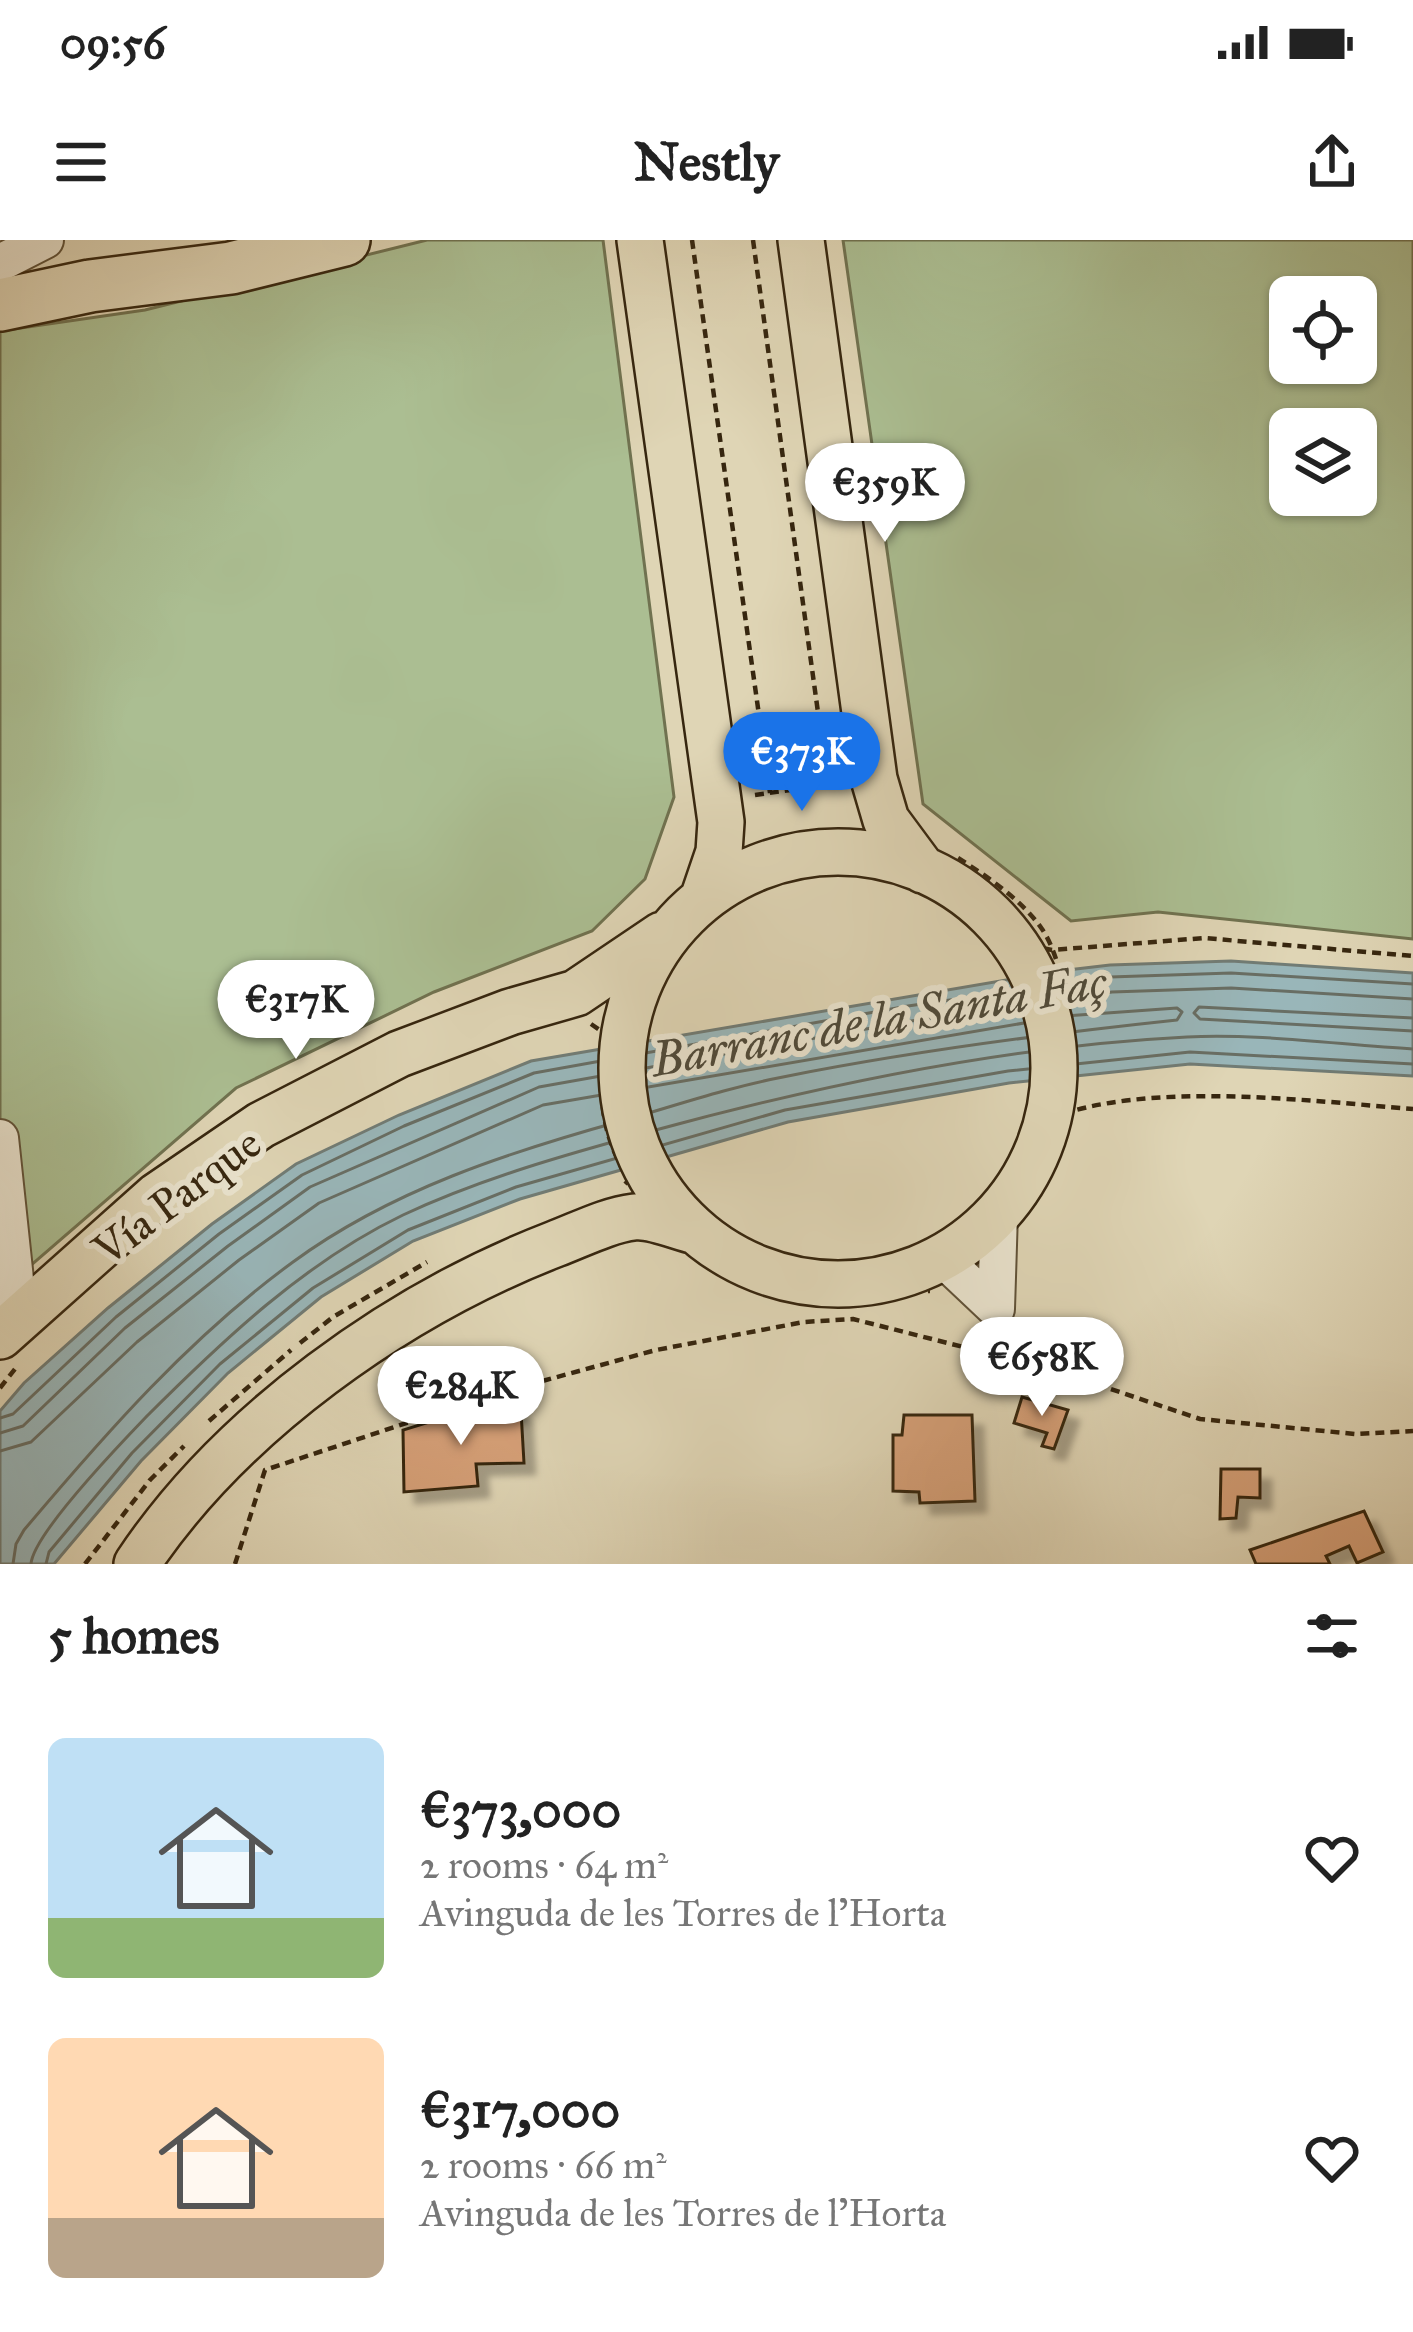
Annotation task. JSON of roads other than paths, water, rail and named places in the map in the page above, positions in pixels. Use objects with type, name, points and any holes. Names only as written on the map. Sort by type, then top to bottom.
[{"type":"highway","points":[[0,304],[90,286],[231,268],[344,240]]},
{"type":"main road","points":[[13,1335],[157,1196],[261,1125],[399,1054],[510,1012],[598,1017],[640,980],[688,914],[719,852],[721,822],[640,240]]},
{"type":"main road","points":[[801,240],[874,779],[886,820],[923,870]]},
{"type":"main road","points":[[137,1564],[168,1516],[254,1429],[418,1310],[508,1262],[635,1217],[692,1233],[762,1270],[803,1281],[873,1282],[953,1269],[974,1237],[1012,1209],[1060,1107],[1038,950],[971,898],[923,870],[870,855],[813,853],[743,874],[688,914]]},
{"type":"main road","points":[[598,1017],[622,1066],[634,1140],[649,1172],[692,1233]]},
{"type":"street","points":[[0,263],[45,240]]},
{"type":"street","points":[[0,1138],[13,1335]]},
{"type":"street","points":[[953,1269],[996,1309],[1012,1209]]},
{"type":"water","name":"Barranc de la Santa Faç","points":[[1231,961],[1413,973],[1413,1076],[1190,1064],[1009,1083],[788,1122],[520,1199],[413,1241],[321,1297],[228,1373],[141,1461],[54,1564],[0,1564],[0,1411],[24,1383],[108,1308],[296,1164],[531,1061],[1059,971]]}]
